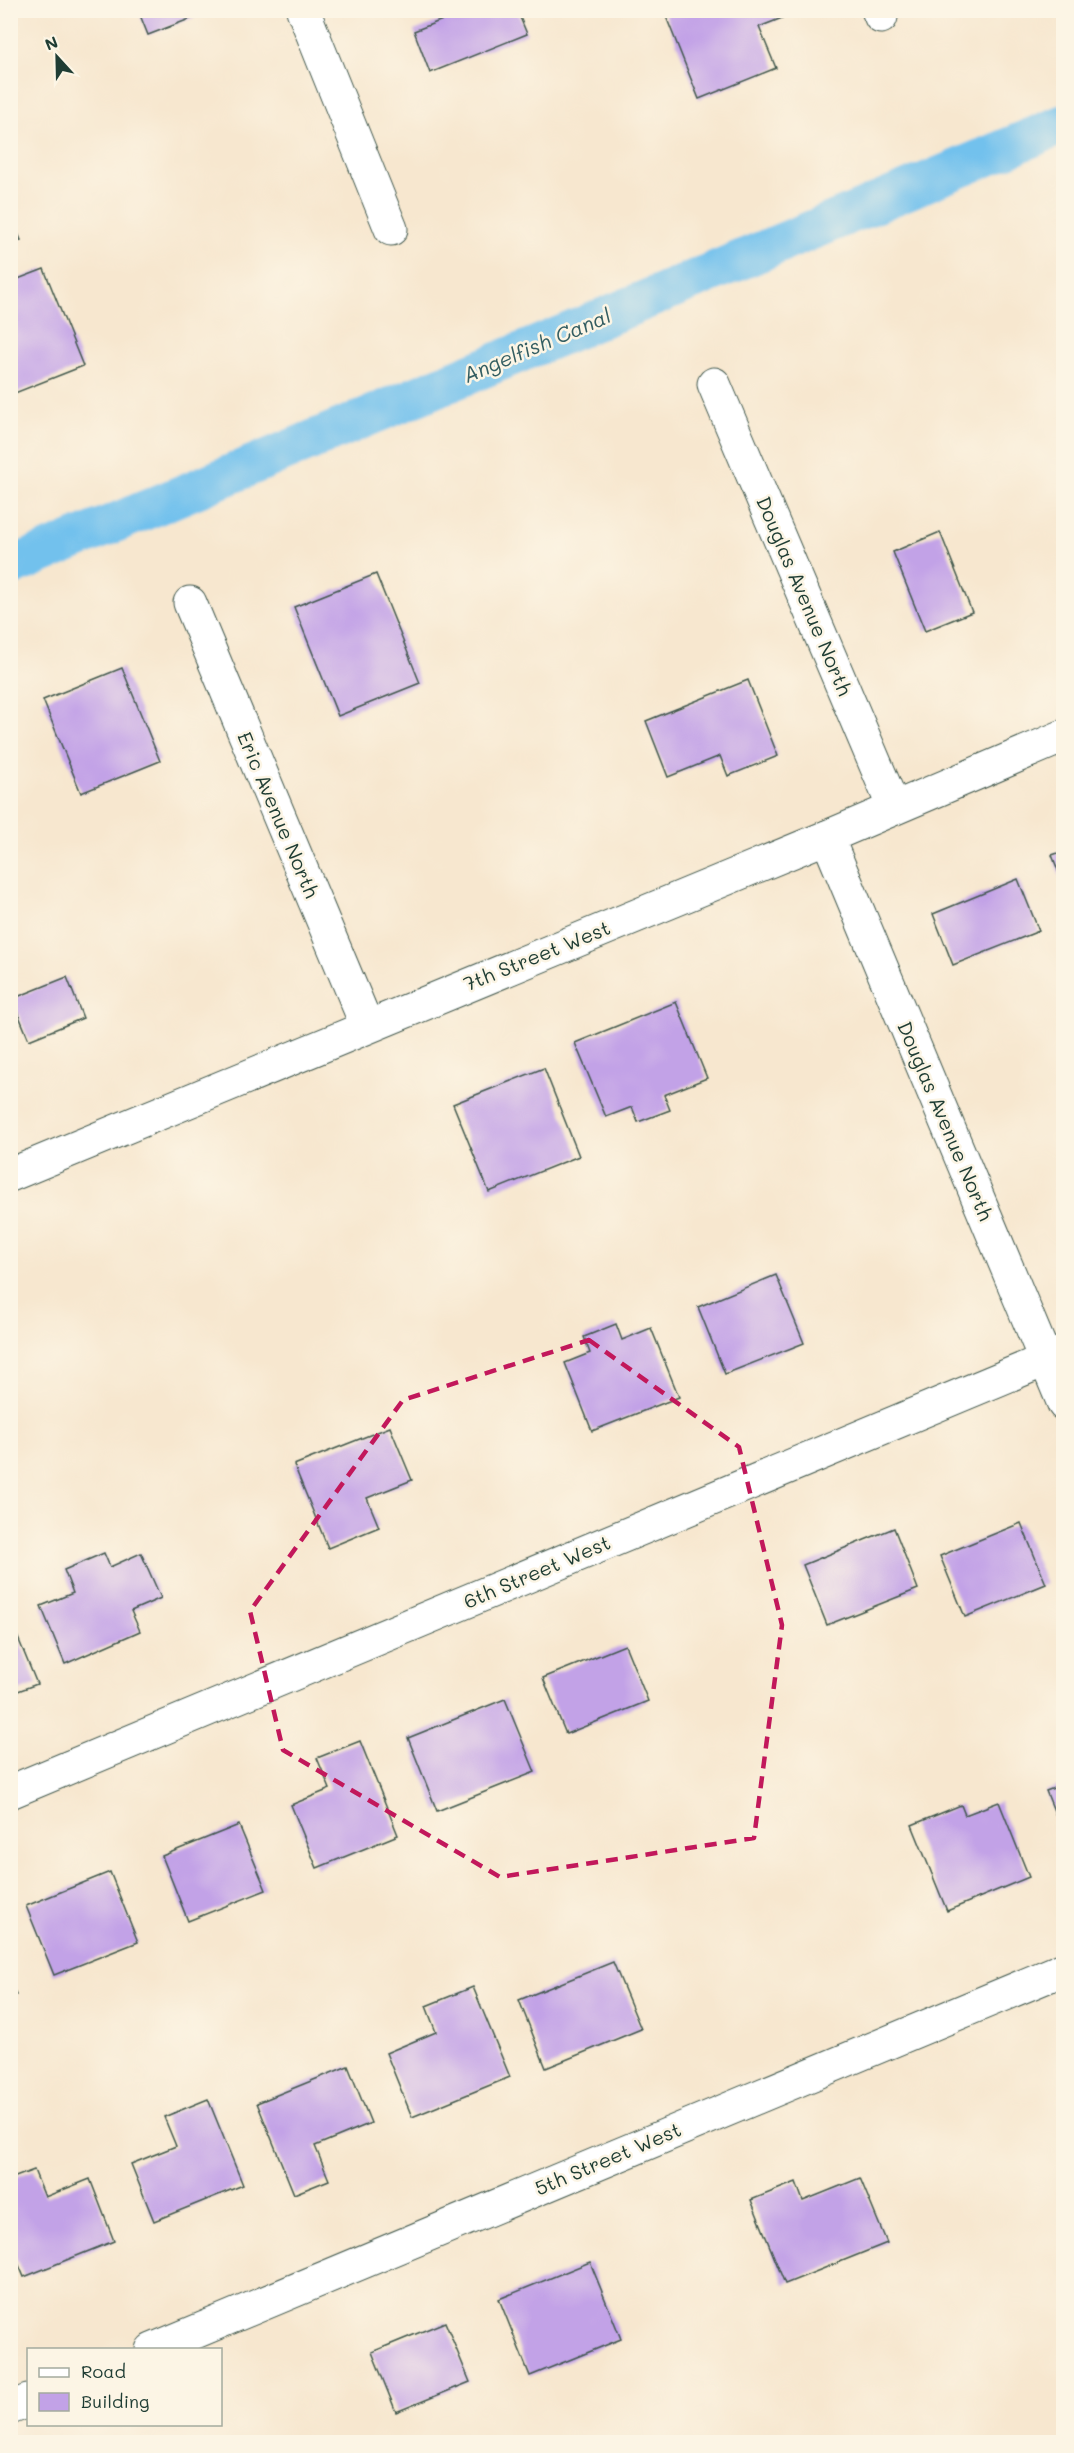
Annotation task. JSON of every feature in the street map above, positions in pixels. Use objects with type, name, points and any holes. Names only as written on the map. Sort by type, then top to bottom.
[{"type":"street","points":[[303,10],[391,229]]},
{"type":"street","name":"Douglas Avenue North","points":[[714,384],[894,808]]},
{"type":"street","name":"Eric Avenue North","points":[[190,603],[367,1026]]},
{"type":"street","name":"7th Street West","points":[[10,1175],[827,837],[1064,736]]},
{"type":"street","name":"Douglas Avenue North","points":[[827,837],[1054,1356],[1064,1404]]},
{"type":"street","name":"6th Street West","points":[[10,1792],[1054,1356]]},
{"type":"street","name":"5th Street West","points":[[154,2348],[1064,1969]]},
{"type":"street","points":[[10,2409],[27,2401]]},
{"type":"highlighted area","points":[[589,1340],[739,1447],[782,1625],[754,1838],[500,1877],[283,1750],[250,1611],[403,1400]]},
{"type":"building","points":[[138,10],[199,10],[200,15],[148,35]]},
{"type":"building","points":[[442,10],[517,10],[527,34],[430,73],[414,31],[445,19]]},
{"type":"building","points":[[675,10],[779,10],[782,18],[759,27],[776,68],[699,99],[665,14]]},
{"type":"building","points":[[10,215],[21,240],[10,244]]},
{"type":"building","points":[[44,269],[83,366],[10,395],[10,282]]},
{"type":"building","points":[[940,532],[972,612],[925,631],[893,552]]},
{"type":"building","points":[[376,574],[420,683],[338,716],[294,607]]},
{"type":"building","points":[[122,668],[160,761],[81,793],[43,700]]},
{"type":"building","points":[[748,680],[778,756],[728,776],[720,756],[668,777],[646,721]]},
{"type":"building","points":[[1064,851],[1064,883],[1063,883],[1052,855]]},
{"type":"building","points":[[1018,879],[1039,931],[953,965],[933,914]]},
{"type":"building","points":[[67,977],[83,1018],[29,1040],[12,999]]},
{"type":"building","points":[[676,1002],[707,1078],[664,1095],[670,1110],[638,1122],[632,1107],[606,1117],[575,1043]]},
{"type":"building","points":[[544,1068],[579,1156],[489,1192],[453,1104]]},
{"type":"building","points":[[776,1275],[804,1343],[725,1374],[698,1307]]},
{"type":"building","points":[[616,1324],[622,1340],[651,1328],[679,1397],[592,1431],[565,1363],[590,1353],[584,1337]]},
{"type":"building","points":[[390,1427],[412,1480],[367,1498],[379,1527],[328,1548],[294,1465]]},
{"type":"building","points":[[1021,1523],[1046,1584],[965,1617],[940,1556]]},
{"type":"building","points":[[894,1528],[918,1589],[827,1625],[803,1565]]},
{"type":"building","points":[[104,1553],[110,1567],[141,1553],[161,1598],[131,1611],[140,1631],[65,1664],[41,1606],[73,1593],[64,1570]]},
{"type":"building","points":[[14,1628],[37,1684],[10,1694],[10,1630]]},
{"type":"building","points":[[625,1645],[648,1701],[566,1734],[543,1678]]},
{"type":"building","points":[[505,1699],[535,1772],[437,1811],[408,1738]]},
{"type":"building","points":[[360,1741],[398,1835],[317,1868],[291,1805],[330,1789],[317,1758]]},
{"type":"building","points":[[1064,1784],[1064,1833],[1063,1833],[1046,1791]]},
{"type":"building","points":[[999,1802],[1029,1877],[947,1911],[912,1825],[961,1805],[965,1815]]},
{"type":"building","points":[[239,1825],[266,1890],[188,1921],[162,1856]]},
{"type":"building","points":[[110,1872],[138,1942],[54,1975],[26,1906]]},
{"type":"building","points":[[613,1962],[641,2029],[546,2068],[519,2000]]},
{"type":"building","points":[[10,1982],[16,1995],[10,1997]]},
{"type":"building","points":[[473,1987],[510,2077],[412,2117],[386,2053],[436,2032],[426,2006]]},
{"type":"building","points":[[348,2066],[371,2123],[315,2146],[329,2180],[294,2194],[257,2103]]},
{"type":"building","points":[[208,2099],[243,2185],[154,2221],[131,2164],[176,2146],[164,2117]]},
{"type":"building","points":[[34,2170],[45,2197],[90,2179],[114,2241],[24,2277],[10,2244],[10,2179]]},
{"type":"building","points":[[860,2178],[887,2243],[785,2284],[751,2200],[796,2182],[803,2201]]},
{"type":"building","points":[[590,2262],[621,2339],[530,2376],[499,2299]]},
{"type":"building","points":[[445,2322],[470,2382],[396,2412],[372,2352]]},
{"type":"waterway","name":"Angelfish Canal","points":[[10,567],[1064,124]]}]
